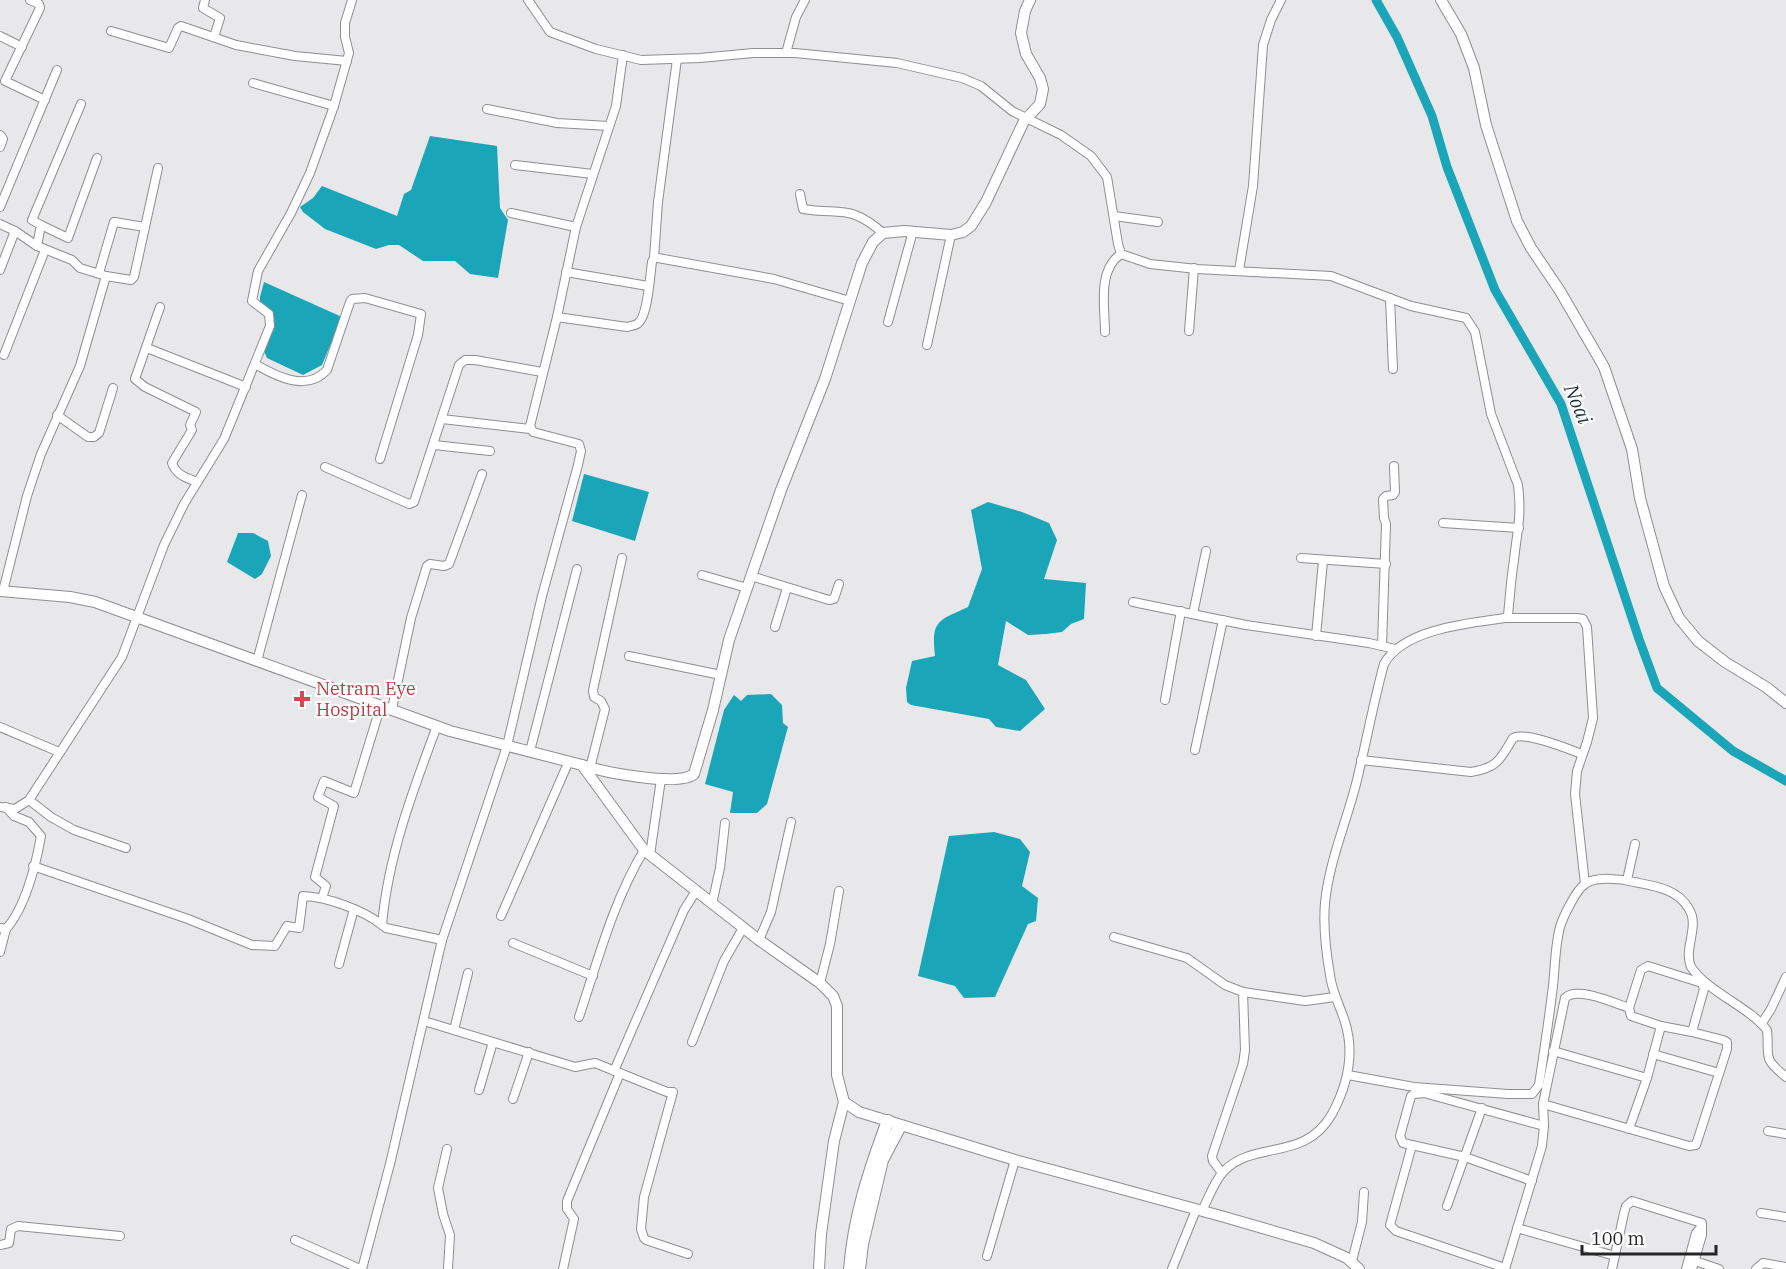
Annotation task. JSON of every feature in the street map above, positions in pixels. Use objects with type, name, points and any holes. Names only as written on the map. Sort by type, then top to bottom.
[{"type":"main road","points":[[850,1269],[855,1230],[869,1171],[894,1123]]},
{"type":"main road","points":[[860,1269],[864,1234],[882,1160],[894,1123]]},
{"type":"street","points":[[30,0],[39,4],[40,8],[6,81],[45,100]]},
{"type":"street","points":[[205,0],[203,8],[220,18],[214,37]]},
{"type":"street","points":[[3,807],[15,809],[29,800],[122,657],[145,591],[164,546],[184,504],[224,439],[270,326],[269,314],[252,300],[258,271],[310,173],[334,106],[349,53],[345,37],[345,23],[352,0]]},
{"type":"street","points":[[528,0],[550,32],[596,49],[641,60],[786,53],[897,63],[962,78],[981,86],[1012,111],[1061,135],[1090,156],[1107,177],[1121,254]]},
{"type":"street","points":[[786,53],[796,17],[805,0]]},
{"type":"street","points":[[146,226],[114,222],[80,366],[41,454],[27,496],[2,591],[70,597],[95,602],[476,739],[586,766],[661,779],[689,778],[694,774],[707,731],[729,640],[781,490],[825,378],[862,263],[873,242],[883,233],[913,231],[951,235],[963,232],[971,226],[986,202],[1024,121],[1040,104],[1043,89],[1040,78],[1026,54],[1020,33],[1030,0]]},
{"type":"street","points":[[1239,270],[1253,186],[1263,45],[1270,20],[1281,0]]},
{"type":"street","points":[[1441,0],[1461,34],[1473,68],[1486,125],[1517,221],[1604,367],[1632,449],[1641,498],[1664,586],[1679,618],[1698,641],[1786,703]]},
{"type":"street","points":[[111,31],[169,48],[181,26],[236,45],[295,56],[347,61]]},
{"type":"street","points":[[0,36],[22,47]]},
{"type":"street","points":[[530,429],[576,227],[621,83],[623,55]]},
{"type":"street","points":[[557,317],[627,327],[637,324],[642,318],[651,262],[654,258],[658,202],[677,59]]},
{"type":"street","points":[[0,207],[57,70]]},
{"type":"street","points":[[253,83],[334,106]]},
{"type":"street","points":[[81,104],[32,220],[68,238],[97,158]]},
{"type":"street","points":[[487,109],[557,123],[609,126]]},
{"type":"street","points":[[0,135],[3,139],[0,147]]},
{"type":"street","points":[[515,165],[593,174]]},
{"type":"street","points":[[0,224],[41,248],[72,260],[80,268],[131,280],[134,277],[158,168]]},
{"type":"street","points":[[800,194],[803,209],[856,214],[865,218],[883,233]]},
{"type":"street","points":[[511,213],[576,227]]},
{"type":"street","points":[[1114,216],[1158,222]]},
{"type":"street","points":[[4,355],[41,248],[40,225]]},
{"type":"street","points":[[0,270],[15,231]]},
{"type":"street","points":[[888,322],[913,231]]},
{"type":"street","points":[[927,345],[951,235]]},
{"type":"street","points":[[1121,254],[1150,264],[1331,276],[1411,306],[1466,318],[1475,332],[1491,414],[1518,485],[1521,513],[1508,615],[1505,618]]},
{"type":"street","points":[[1105,332],[1106,272],[1113,259],[1121,254]]},
{"type":"street","points":[[654,258],[774,279],[850,301]]},
{"type":"street","points":[[1189,331],[1194,268]]},
{"type":"street","points":[[566,272],[648,285]]},
{"type":"street","points":[[255,364],[281,378],[296,381],[311,381],[321,376],[327,370],[352,299],[365,298],[421,314],[421,323],[380,459]]},
{"type":"street","points":[[1390,298],[1393,369]]},
{"type":"street","points":[[159,308],[135,379],[145,387],[196,412],[190,425],[192,430],[172,464],[180,474],[197,482]]},
{"type":"street","points":[[147,348],[246,387]]},
{"type":"street","points":[[325,467],[409,504],[414,502],[459,365],[465,360],[475,360],[542,372]]},
{"type":"street","points":[[57,415],[88,437],[94,437],[99,433],[113,388]]},
{"type":"street","points":[[295,1240],[361,1269],[390,1164],[441,940],[507,746],[542,596],[570,501],[581,451],[579,444],[530,429],[442,419]]},
{"type":"street","points":[[434,445],[490,451]]},
{"type":"street","points":[[1382,646],[1386,564],[1386,524],[1383,499],[1395,492],[1395,466]]},
{"type":"street","points":[[392,710],[411,618],[427,566],[429,564],[444,566],[449,564],[482,474]]},
{"type":"street","points":[[257,661],[302,495]]},
{"type":"street","points":[[1443,523],[1519,528]]},
{"type":"street","points":[[1193,614],[1206,551]]},
{"type":"street","points":[[586,766],[605,710],[601,701],[594,697],[593,690],[622,558]]},
{"type":"street","points":[[1301,558],[1386,564]]},
{"type":"street","points":[[1316,636],[1323,561]]},
{"type":"street","points":[[530,751],[577,569]]},
{"type":"street","points":[[702,575],[747,588]]},
{"type":"street","points":[[751,576],[829,600],[834,599],[839,584]]},
{"type":"street","points":[[774,627],[787,588]]},
{"type":"street","points":[[1133,602],[1223,620],[1395,649]]},
{"type":"street","points":[[1165,700],[1181,611]]},
{"type":"street","points":[[1172,1269],[1199,1211],[1222,1173],[1236,1161],[1247,1156],[1286,1149],[1303,1143],[1315,1135],[1332,1114],[1348,1075],[1349,1037],[1329,974],[1325,902],[1331,870],[1384,664],[1395,649],[1438,630],[1505,618],[1577,618],[1586,622],[1593,717],[1576,771],[1575,794],[1585,884]]},
{"type":"street","points":[[1195,750],[1223,620]]},
{"type":"street","points":[[629,656],[721,675]]},
{"type":"street","points":[[322,898],[326,886],[315,877],[334,806],[318,797],[324,781],[354,793],[381,705]]},
{"type":"street","points":[[0,726],[59,752]]},
{"type":"street","points":[[382,925],[406,812],[437,726]]},
{"type":"street","points":[[1361,760],[1477,771],[1496,764],[1517,735],[1528,736],[1582,754]]},
{"type":"street","points":[[501,916],[568,762]]},
{"type":"street","points":[[586,766],[647,853],[743,928],[820,983],[833,996],[837,1006],[837,1074],[844,1102],[834,1141],[821,1234],[819,1269]]},
{"type":"street","points":[[579,1017],[600,948],[617,903],[631,872],[647,853],[661,779]]},
{"type":"street","points":[[29,800],[51,817],[74,830],[126,848]]},
{"type":"street","points":[[0,952],[3,929],[15,919],[41,836],[29,822],[14,816],[3,807]]},
{"type":"street","points":[[759,940],[771,912],[792,822]]},
{"type":"street","points":[[712,904],[720,868],[725,823]]},
{"type":"street","points":[[1627,880],[1635,844]]},
{"type":"street","points":[[33,866],[188,919],[252,945],[275,946],[287,926],[299,928],[303,896],[322,898],[354,909],[386,928],[441,940]]},
{"type":"street","points":[[1348,1075],[1414,1087],[1527,1095],[1535,1091],[1539,1085],[1546,1041],[1560,926],[1585,884],[1601,879],[1627,880],[1661,888],[1676,894],[1686,903],[1691,911],[1693,926],[1689,954],[1690,967],[1730,1002],[1762,1023],[1767,1030],[1769,1060],[1773,1067],[1786,1077]]},
{"type":"street","points":[[563,1269],[574,1219],[567,1209],[567,1201],[684,910],[696,891]]},
{"type":"street","points":[[820,983],[830,944],[839,891]]},
{"type":"street","points":[[339,964],[354,909]]},
{"type":"street","points":[[692,1042],[724,961],[743,928]]},
{"type":"street","points":[[1114,937],[1187,958],[1225,985],[1243,992],[1305,1001],[1335,997]]},
{"type":"street","points":[[513,943],[593,976]]},
{"type":"street","points":[[1543,1104],[1689,1146],[1696,1145],[1726,1049],[1726,1042],[1634,1018],[1629,1008],[1641,970],[1645,967],[1654,967],[1702,983],[1704,989],[1692,1032]]},
{"type":"street","points":[[454,1030],[468,974]]},
{"type":"street","points":[[1762,1023],[1786,977]]},
{"type":"street","points":[[1222,1173],[1212,1156],[1243,1064],[1245,1050],[1243,992]]},
{"type":"street","points":[[1412,1145],[1390,1225],[1396,1231],[1505,1269],[1542,1146],[1543,1104],[1565,998],[1569,994],[1581,993],[1629,1008]]},
{"type":"street","points":[[424,1021],[575,1067],[595,1063],[667,1092],[673,1092],[645,1197],[641,1229],[646,1240],[687,1254]]},
{"type":"street","points":[[1629,1129],[1647,1078],[1661,1026]]},
{"type":"street","points":[[479,1090],[493,1042]]},
{"type":"street","points":[[1553,1051],[1647,1078]]},
{"type":"street","points":[[513,1099],[529,1052]]},
{"type":"street","points":[[1653,1054],[1719,1073]]},
{"type":"street","points":[[1532,1181],[1465,1157],[1403,1143],[1400,1136],[1411,1096],[1424,1093],[1544,1126]]},
{"type":"street","points":[[844,1102],[859,1112],[1015,1160],[1314,1243],[1356,1265],[1364,1192]]},
{"type":"street","points":[[1447,1206],[1482,1108]]},
{"type":"street","points":[[1768,1131],[1786,1134]]},
{"type":"street","points":[[447,1149],[438,1188],[450,1235],[448,1269]]},
{"type":"street","points":[[987,1256],[1015,1160]]},
{"type":"street","points":[[1612,1269],[1626,1206],[1632,1201],[1702,1223],[1702,1235],[1694,1265],[1719,1269]]},
{"type":"street","points":[[1761,1213],[1786,1217]]},
{"type":"street","points":[[0,1245],[9,1243],[11,1229],[18,1226],[120,1236]]},
{"type":"street","points":[[1686,1269],[1696,1233],[1702,1227]]},
{"type":"street","points":[[1517,1228],[1615,1256]]},
{"type":"street","points":[[1756,1269],[1763,1263],[1786,1267]]},
{"type":"water","points":[[430,136],[497,146],[500,208],[508,220],[498,278],[470,274],[455,261],[423,261],[399,245],[376,249],[325,229],[300,207],[313,198],[322,186],[397,216],[404,194],[411,190]]},
{"type":"water","points":[[264,282],[342,317],[322,365],[303,375],[267,358],[261,345],[269,317],[260,308]]},
{"type":"water","points":[[584,474],[649,492],[635,541],[572,521]]},
{"type":"water","points":[[988,502],[1049,523],[1057,540],[1044,579],[1086,583],[1084,619],[1071,624],[1062,632],[1028,635],[1006,621],[998,665],[1026,680],[1045,709],[1020,731],[996,727],[989,719],[911,705],[907,702],[906,688],[912,661],[935,656],[934,635],[939,623],[968,607],[982,569],[971,510]]},
{"type":"water","points":[[238,533],[253,533],[268,541],[271,556],[262,574],[255,579],[227,562]]},
{"type":"water","points":[[771,694],[782,705],[783,723],[788,727],[767,804],[757,813],[730,813],[733,792],[705,784],[724,710],[734,695],[741,701],[747,695]]},
{"type":"water","points":[[994,832],[1020,839],[1030,852],[1022,886],[1038,898],[1036,921],[1028,924],[995,997],[964,998],[955,986],[918,976],[949,836]]},
{"type":"waterway","name":"Noai","points":[[1376,0],[1397,37],[1432,116],[1447,167],[1495,290],[1561,404],[1657,688],[1733,751],[1786,781]]},
{"type":"place","name":"Netram Eye Hospital","points":[[302,699]]}]
